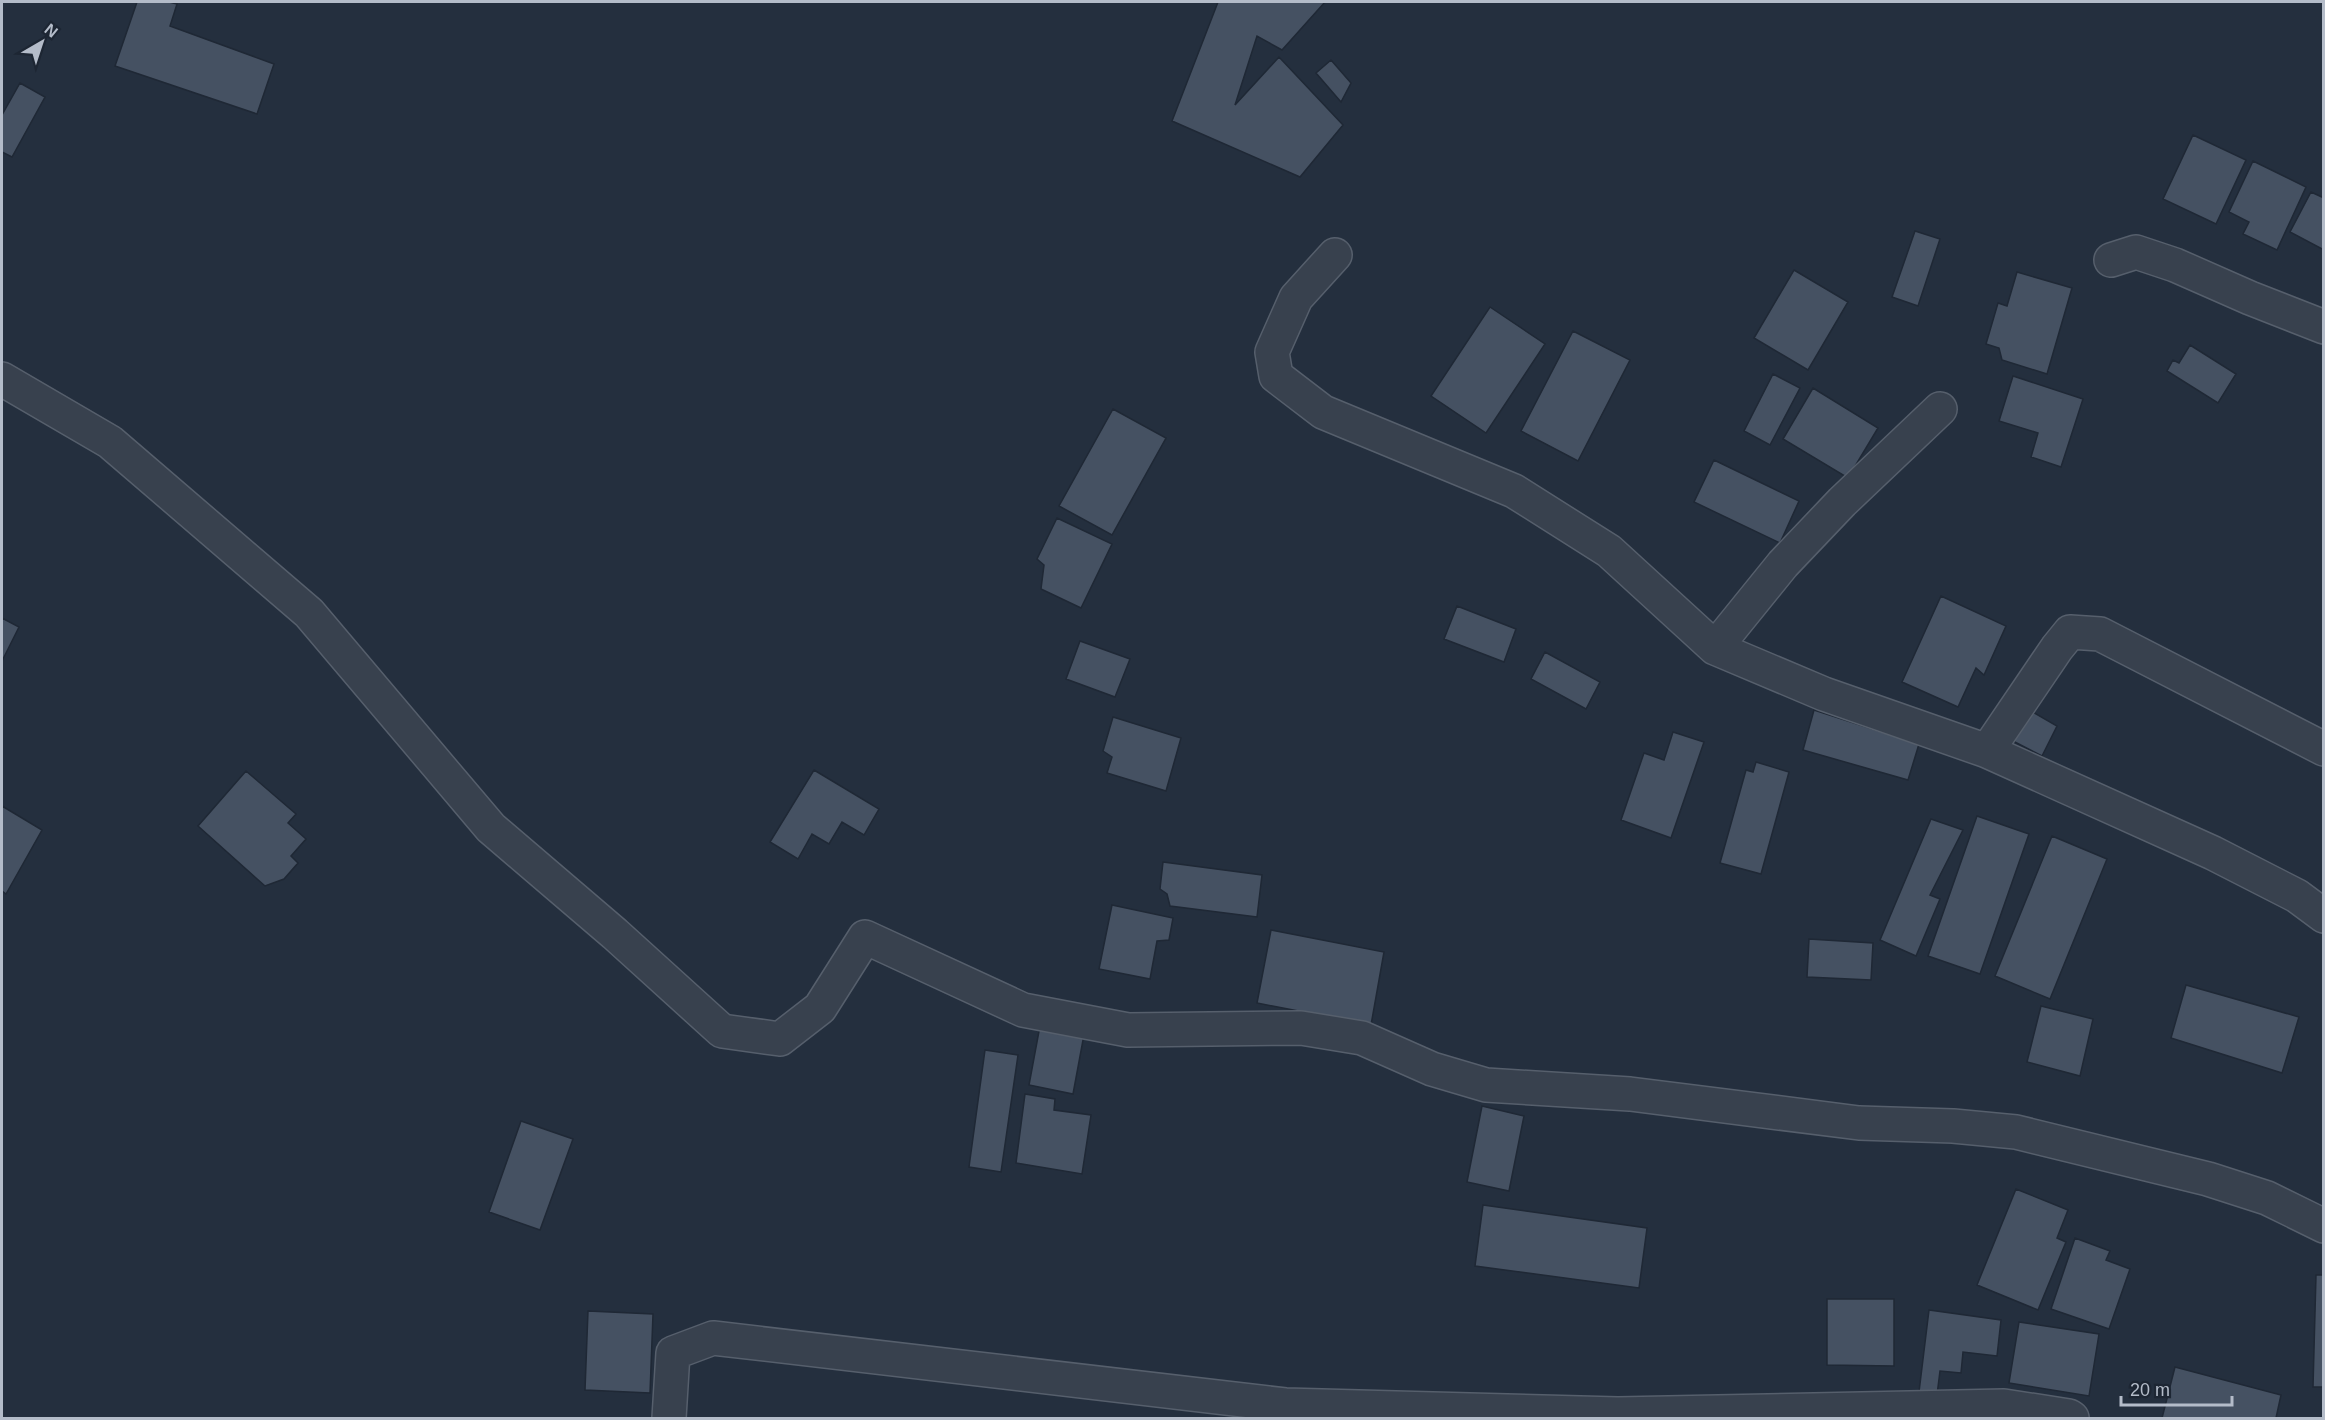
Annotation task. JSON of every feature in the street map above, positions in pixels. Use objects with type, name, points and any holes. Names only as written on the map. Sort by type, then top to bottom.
[{"type":"street","points":[[2111,260],[2136,252],[2175,265],[2324,327]]},
{"type":"street","points":[[1335,255],[1296,298],[1272,352],[1276,376],[1323,412],[1514,491],[1609,551],[1715,648],[1824,694],[1987,751],[2213,854],[2297,896],[2324,916]]},
{"type":"street","points":[[2,379],[110,442],[309,613],[490,828],[615,934],[722,1031],[780,1039],[820,1008],[866,937],[1023,1010],[1128,1030],[1301,1028],[1362,1038],[1432,1069],[1486,1084],[1630,1094],[1859,1123],[1953,1126],[2016,1132],[2208,1179],[2267,1197],[2324,1226]]},
{"type":"street","points":[[1715,648],[1797,549],[1842,502],[1940,409]]},
{"type":"street","points":[[1987,751],[2070,632],[2100,634],[2324,749]]},
{"type":"street","points":[[669,1419],[674,1353],[713,1338],[1285,1405],[1618,1414],[2004,1406],[2069,1416],[2072,1419]]},
{"type":"building","points":[[137,2],[177,4],[170,26],[274,64],[257,114],[115,66]]},
{"type":"building","points":[[1218,2],[1325,2],[1282,50],[1257,36],[1235,105],[1279,57],[1343,125],[1300,177],[1172,121]]},
{"type":"building","points":[[1331,60],[1351,83],[1341,102],[1316,73]]},
{"type":"building","points":[[20,83],[45,97],[12,157],[2,152],[2,115]]},
{"type":"building","points":[[2193,135],[2246,160],[2216,224],[2163,199]]},
{"type":"building","points":[[2253,161],[2306,187],[2277,250],[2243,234],[2249,222],[2229,212]]},
{"type":"building","points":[[2311,192],[2324,198],[2324,250],[2290,232]]},
{"type":"building","points":[[1915,231],[1940,239],[1918,306],[1892,297]]},
{"type":"building","points":[[1794,270],[1848,302],[1808,370],[1754,338]]},
{"type":"building","points":[[2017,272],[2072,288],[2047,374],[2002,360],[1999,348],[1986,344],[1998,303],[2007,306]]},
{"type":"building","points":[[1490,307],[1545,344],[1486,433],[1431,396]]},
{"type":"building","points":[[1573,331],[1630,360],[1578,461],[1521,431]]},
{"type":"building","points":[[2190,345],[2236,374],[2218,403],[2167,371],[2173,360],[2179,363]]},
{"type":"building","points":[[1773,374],[1800,388],[1770,445],[1744,431]]},
{"type":"building","points":[[2013,376],[2083,399],[2061,467],[2031,457],[2038,433],[1999,421]]},
{"type":"building","points":[[1813,388],[1878,428],[1848,478],[1783,439]]},
{"type":"building","points":[[1113,409],[1166,438],[1112,535],[1059,506]]},
{"type":"building","points":[[1714,460],[1799,501],[1780,543],[1694,502]]},
{"type":"building","points":[[1057,518],[1112,544],[1081,608],[1041,589],[1044,565],[1037,559]]},
{"type":"building","points":[[1941,596],[2006,626],[1984,675],[1976,668],[1958,707],[1902,682]]},
{"type":"building","points":[[1457,606],[1516,629],[1504,662],[1444,639]]},
{"type":"building","points":[[2,618],[19,627],[2,661]]},
{"type":"building","points":[[1080,641],[1130,659],[1115,697],[1066,679]]},
{"type":"building","points":[[1545,652],[1600,682],[1586,709],[1531,679]]},
{"type":"building","points":[[1814,710],[1919,744],[1908,780],[1803,750]]},
{"type":"building","points":[[2029,710],[2057,726],[2042,756],[2011,740]]},
{"type":"building","points":[[1113,717],[1181,738],[1166,791],[1107,773],[1112,757],[1103,751]]},
{"type":"building","points":[[1673,732],[1704,742],[1671,838],[1621,820],[1644,753],[1664,760]]},
{"type":"building","points":[[1756,762],[1789,772],[1761,874],[1720,863],[1746,770],[1753,772]]},
{"type":"building","points":[[814,770],[879,809],[864,835],[842,822],[829,844],[812,834],[798,859],[770,842]]},
{"type":"building","points":[[246,771],[296,814],[288,823],[306,839],[291,856],[298,863],[284,879],[265,886],[198,826]]},
{"type":"building","points":[[2,806],[42,830],[6,894],[2,891]]},
{"type":"building","points":[[1977,816],[2029,834],[1980,974],[1928,956]]},
{"type":"building","points":[[1931,819],[1963,830],[1930,895],[1940,899],[1916,956],[1880,940]]},
{"type":"building","points":[[2052,836],[2107,859],[2050,999],[1995,976]]},
{"type":"building","points":[[1163,862],[1262,875],[1257,917],[1170,906],[1167,894],[1160,889]]},
{"type":"building","points":[[1112,905],[1173,918],[1169,940],[1157,941],[1150,979],[1099,969]]},
{"type":"building","points":[[1271,930],[1384,952],[1371,1025],[1257,1003]]},
{"type":"building","points":[[1809,939],[1873,943],[1871,980],[1807,977]]},
{"type":"building","points":[[2186,985],[2299,1017],[2282,1073],[2171,1038]]},
{"type":"building","points":[[2041,1006],[2093,1019],[2080,1076],[2027,1062]]},
{"type":"building","points":[[1042,1015],[1086,1024],[1073,1094],[1029,1085]]},
{"type":"building","points":[[985,1050],[1018,1055],[1001,1172],[969,1167]]},
{"type":"building","points":[[1025,1094],[1055,1099],[1054,1110],[1091,1115],[1082,1174],[1016,1163]]},
{"type":"building","points":[[1482,1106],[1524,1116],[1509,1191],[1467,1182]]},
{"type":"building","points":[[521,1121],[573,1139],[540,1230],[489,1212]]},
{"type":"building","points":[[2016,1189],[2068,1210],[2057,1238],[2066,1242],[2038,1310],[1977,1285]]},
{"type":"building","points":[[1483,1205],[1647,1228],[1639,1288],[1475,1266]]},
{"type":"building","points":[[2075,1238],[2110,1251],[2106,1260],[2130,1269],[2109,1329],[2051,1309]]},
{"type":"building","points":[[2316,1275],[2324,1275],[2324,1387],[2313,1387]]},
{"type":"building","points":[[1827,1299],[1894,1299],[1894,1366],[1827,1365]]},
{"type":"building","points":[[1929,1310],[2001,1320],[1997,1356],[1963,1352],[1961,1373],[1940,1371],[1937,1395],[1919,1392]]},
{"type":"building","points":[[588,1311],[653,1314],[650,1393],[585,1390]]},
{"type":"building","points":[[2019,1322],[2099,1334],[2089,1396],[2009,1383]]},
{"type":"building","points":[[2175,1367],[2281,1395],[2276,1418],[2162,1418]]}]
